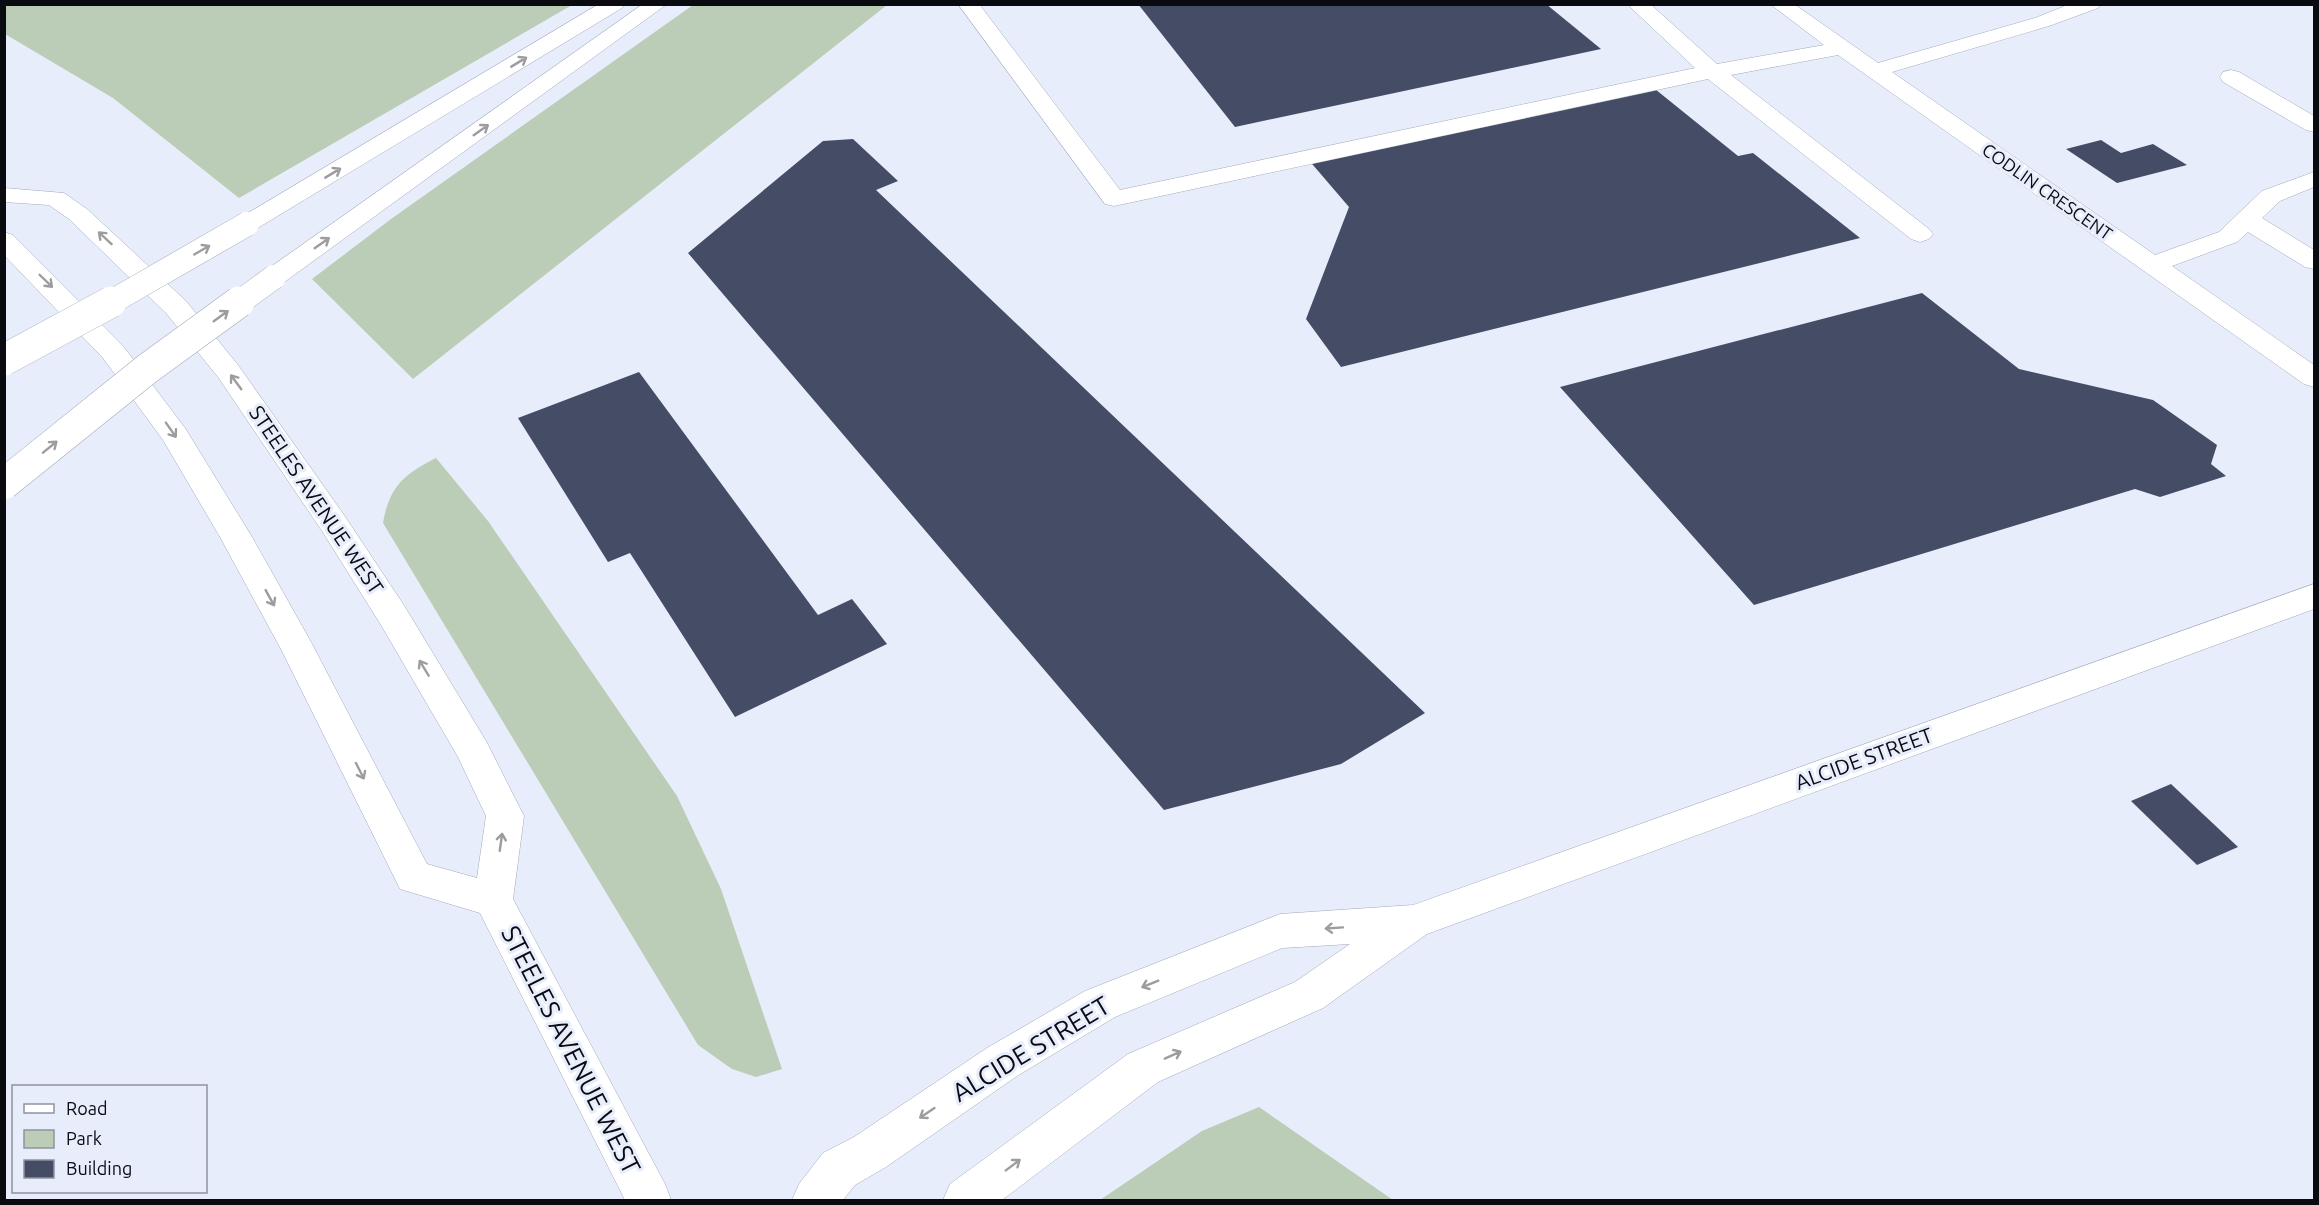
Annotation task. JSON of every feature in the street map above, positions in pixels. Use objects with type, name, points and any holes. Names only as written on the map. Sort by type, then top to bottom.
[{"type":"main road","points":[[4,360],[59,332],[247,224],[615,4]]},
{"type":"main road","points":[[4,484],[147,369],[657,4]]},
{"type":"main road","points":[[968,4],[1114,199],[1712,71],[1795,58],[1840,48]]},
{"type":"main road","points":[[1637,4],[1712,71],[1920,234]]},
{"type":"main road","name":"CODLIN CRESCENT","points":[[1780,4],[2314,378]]},
{"type":"main road","points":[[1873,71],[2042,22],[2091,4]]},
{"type":"main road","points":[[2231,77],[2314,125]]},
{"type":"main road","points":[[2152,265],[2228,237],[2271,196],[2314,179]]},
{"type":"main road","name":"STEELES AVENUE WEST","points":[[4,195],[55,198],[78,214],[176,307],[228,370],[271,430],[393,616],[473,750],[505,816],[493,900],[649,1200]]},
{"type":"main road","points":[[2247,220],[2314,261]]},
{"type":"main road","points":[[4,240],[113,351],[175,435],[236,537],[299,651],[414,877],[493,900]]},
{"type":"main road","name":"ALCIDE STREET","points":[[966,1200],[1143,1068],[1309,995],[1413,922],[2314,596]]},
{"type":"main road","name":"ALCIDE STREET","points":[[815,1200],[839,1169],[870,1152],[1002,1062],[1100,1004],[1280,931],[1413,922]]},
{"type":"green space","points":[[5,4],[572,5],[239,198],[113,98],[5,34]]},
{"type":"green space","points":[[693,5],[887,5],[413,379],[312,279],[391,219]]},
{"type":"green space","points":[[436,458],[488,521],[677,796],[721,889],[782,1069],[756,1077],[732,1069],[698,1045],[383,523],[389,500],[400,483],[415,470]]},
{"type":"green space","points":[[1259,1107],[1393,1200],[1100,1200],[1202,1131]]},
{"type":"building","points":[[1138,4],[1546,4],[1601,49],[1235,127]]},
{"type":"building","points":[[1650,85],[1738,156],[1753,153],[1860,238],[1341,367],[1306,319],[1349,207],[1307,158]]},
{"type":"building","points":[[853,139],[898,181],[876,190],[1425,713],[1341,764],[1164,810],[688,253],[823,141]]},
{"type":"building","points":[[2101,140],[2121,153],[2153,144],[2187,165],[2117,183],[2066,149]]},
{"type":"building","points":[[1922,293],[2019,369],[2153,400],[2217,445],[2211,464],[2226,476],[2160,497],[2135,489],[1754,605],[1560,387]]},
{"type":"building","points":[[639,372],[818,615],[852,599],[887,644],[735,717],[630,553],[608,562],[518,418]]},
{"type":"building","points":[[2171,784],[2238,847],[2197,865],[2131,801]]}]
